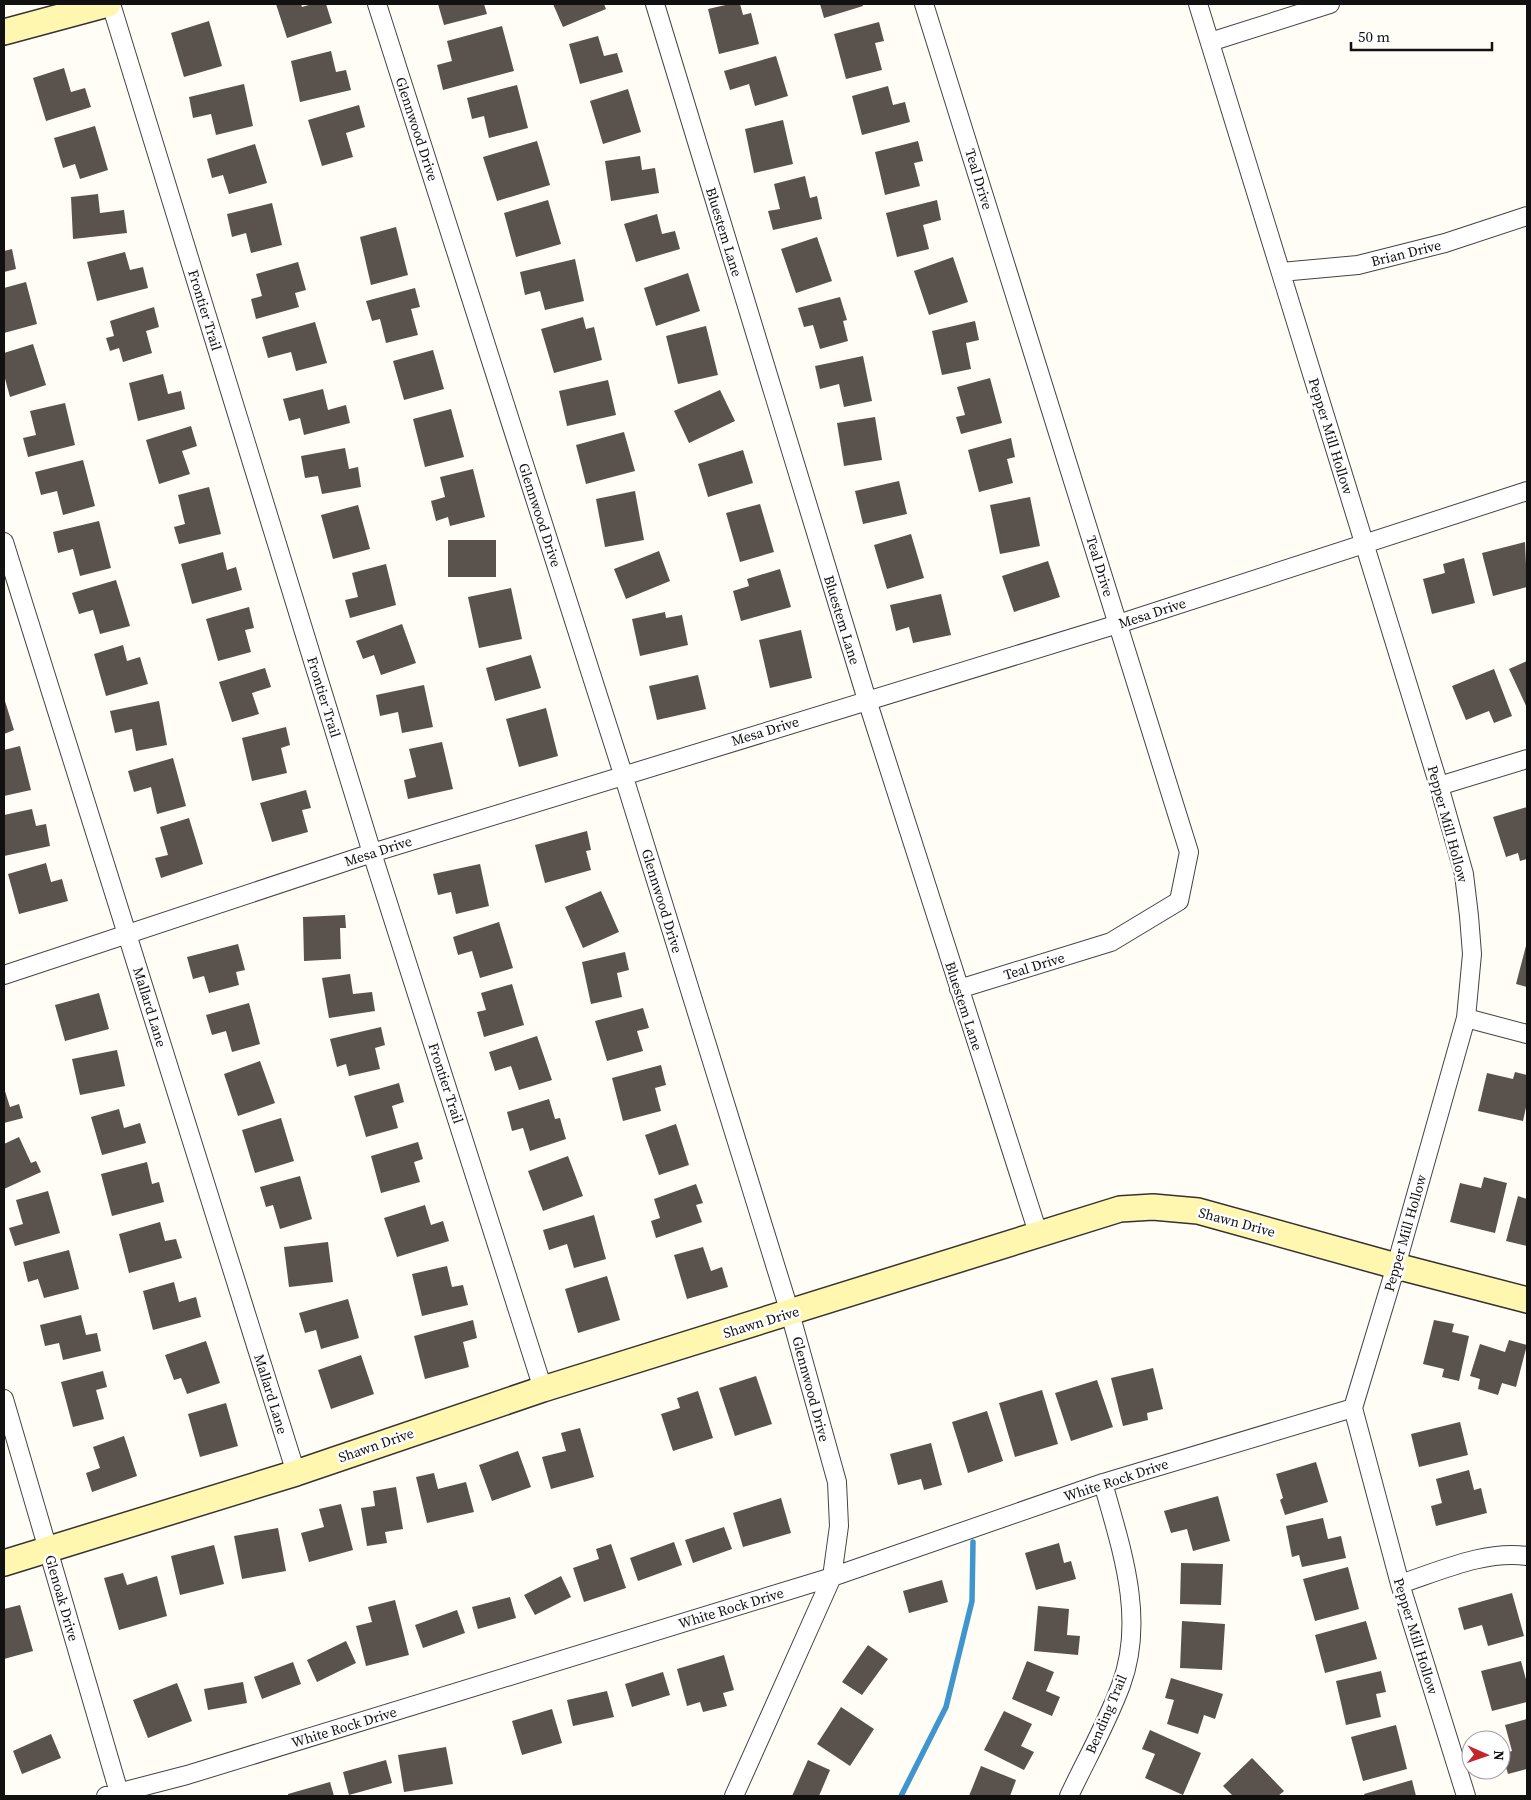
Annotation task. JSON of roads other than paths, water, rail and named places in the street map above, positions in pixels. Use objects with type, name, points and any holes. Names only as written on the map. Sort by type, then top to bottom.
[{"type":"street","points":[[4,32],[109,4]]},
{"type":"street","name":"Frontier Trail","points":[[109,4],[372,852],[543,1389]]},
{"type":"street","name":"Glennwood Drive","points":[[378,4],[622,774],[790,1313],[837,1482],[839,1526],[832,1577],[734,1796]]},
{"type":"street","name":"Bluestem Lane","points":[[655,4],[867,700],[1038,1233]]},
{"type":"street","name":"Teal Drive","points":[[924,4],[1189,852],[1179,901],[1112,942],[959,988]]},
{"type":"street","name":"Pepper Mill Hollow","points":[[1198,4],[1439,786],[1464,874],[1472,954],[1466,1018],[1396,1266],[1353,1408],[1400,1584],[1466,1796]]},
{"type":"street","points":[[1210,42],[1330,4]]},
{"type":"street","name":"Brian Drive","points":[[1281,272],[1358,265],[1445,243],[1527,216]]},
{"type":"street","name":"Mesa Drive","points":[[4,975],[372,852],[622,774],[1118,624],[1527,491]]},
{"type":"street","name":"Mallard Lane","points":[[4,542],[296,1472]]},
{"type":"street","points":[[1439,786],[1527,759]]},
{"type":"street","points":[[1466,1018],[1527,1034]]},
{"type":"street","name":"Shawn Drive","points":[[4,1563],[296,1472],[543,1389],[790,1313],[1038,1233],[1120,1209],[1154,1208],[1198,1211],[1527,1300]]},
{"type":"street","name":"Glenoak Drive","points":[[4,1399],[48,1549],[115,1795]]},
{"type":"street","name":"White Rock Drive","points":[[115,1795],[187,1775],[832,1577],[1103,1483],[1353,1408]]},
{"type":"street","name":"Bending Trail","points":[[1070,1796],[1122,1684],[1130,1649],[1131,1606],[1128,1574],[1103,1483]]},
{"type":"street","points":[[1400,1584],[1487,1557],[1508,1553],[1527,1556]]},
{"type":"waterway","points":[[901,1796],[946,1707],[972,1601],[973,1542]]}]
